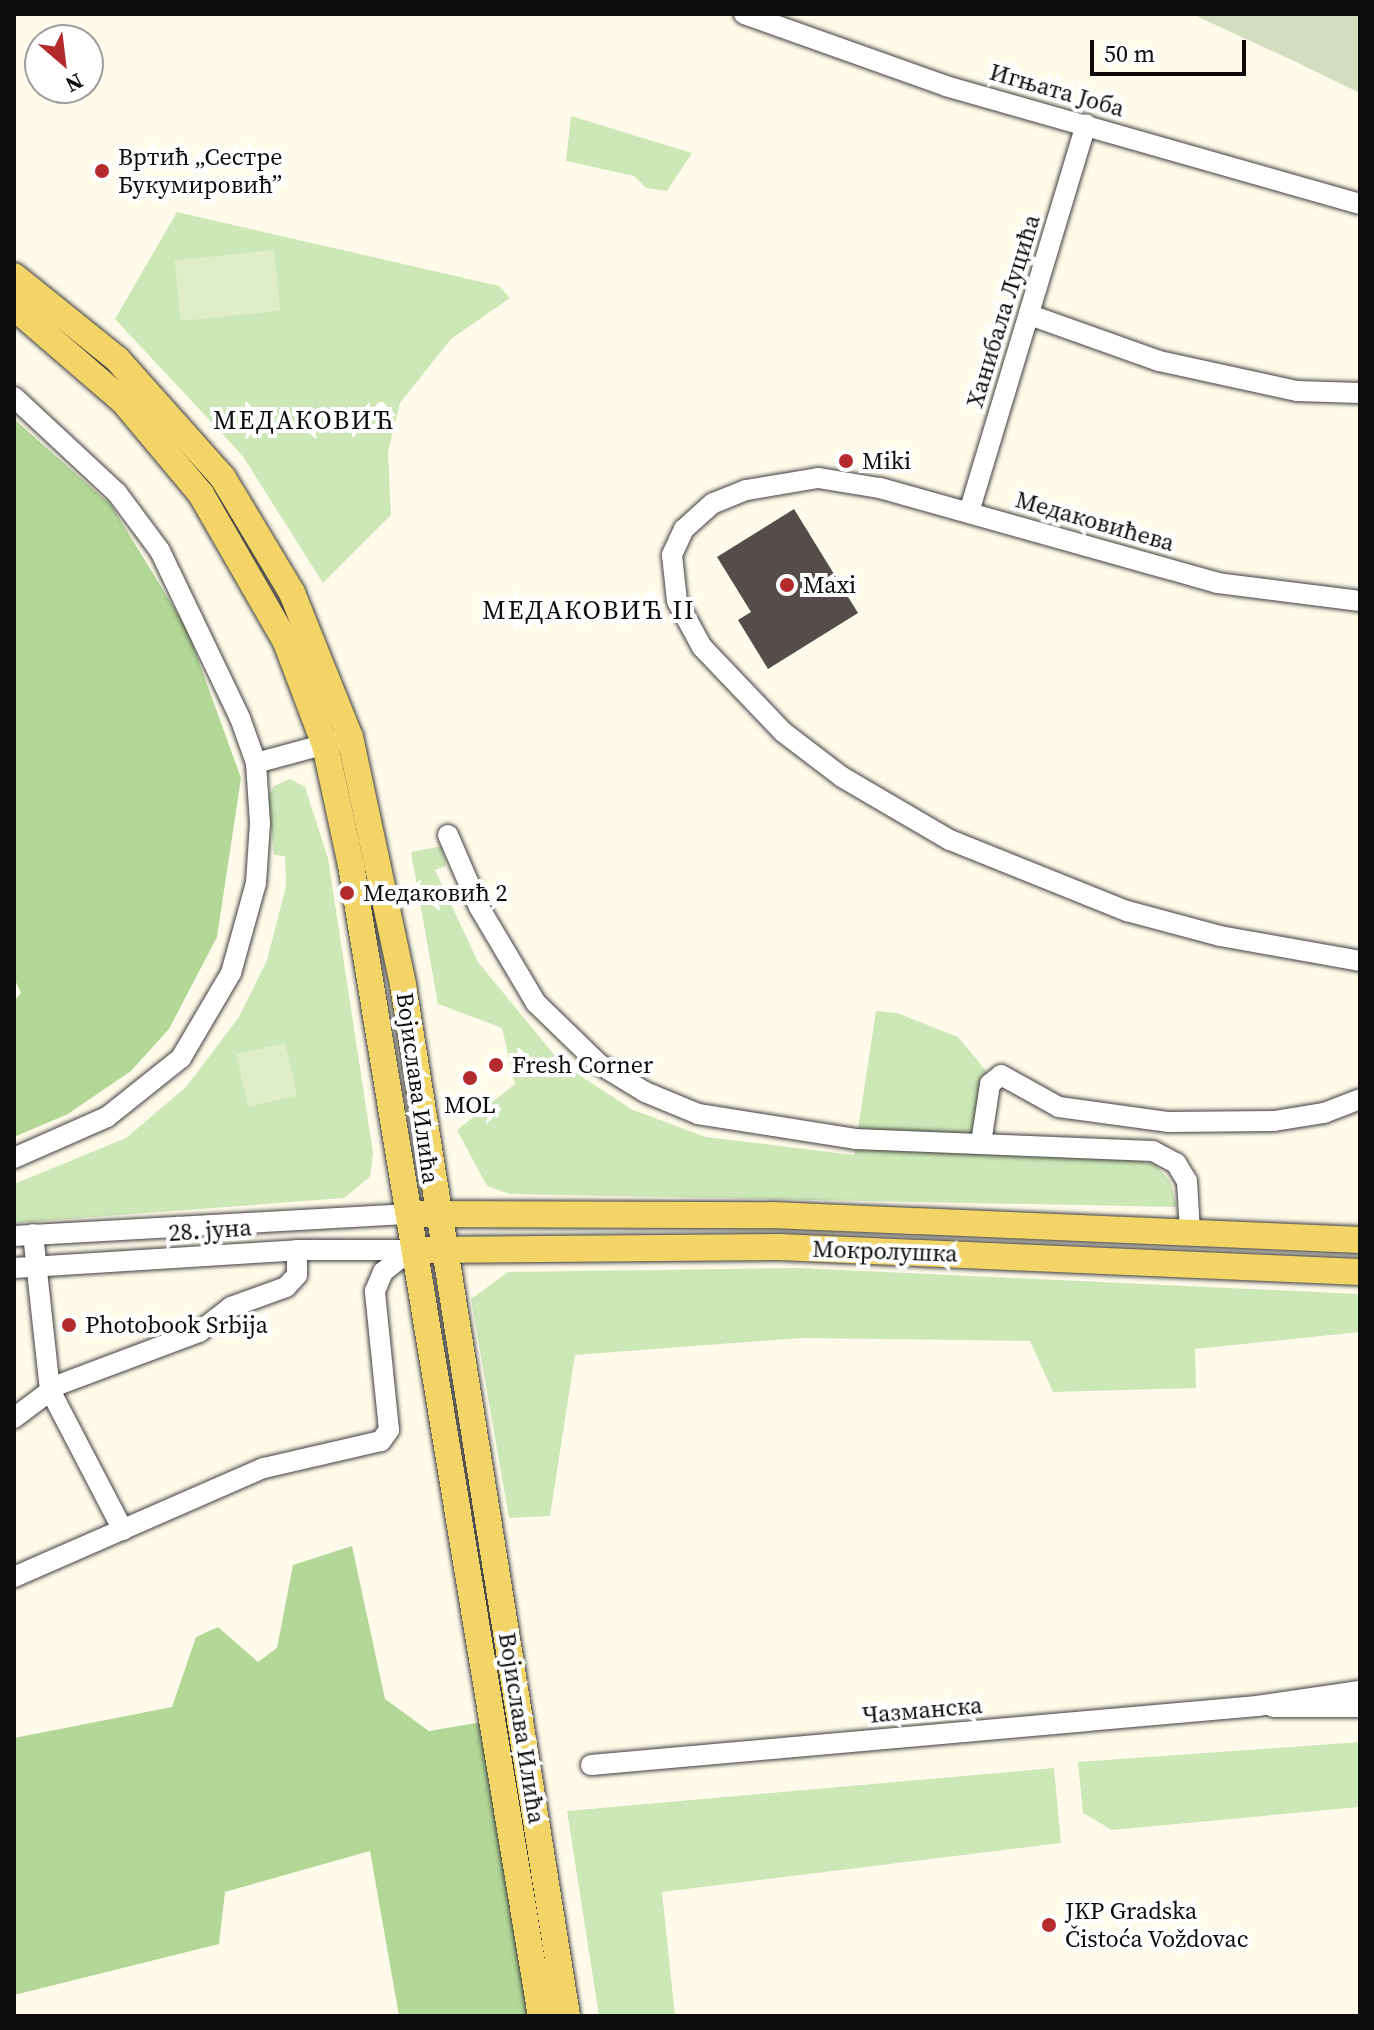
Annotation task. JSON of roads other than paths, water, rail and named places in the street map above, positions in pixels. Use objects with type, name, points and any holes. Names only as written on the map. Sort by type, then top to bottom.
[{"type":"main road","name":"Војислава Илића","points":[[14,276],[117,359],[223,478],[292,593],[338,741],[403,985],[441,1250],[486,1508],[567,2016]]},
{"type":"main road","name":"Војислава Илића","points":[[14,307],[124,402],[201,494],[286,642],[338,741],[351,865],[410,1250],[458,1505],[541,2016]]},
{"type":"main road","name":"Мокролушка","points":[[405,1214],[772,1215],[1360,1240]]},
{"type":"main road","name":"Мокролушка","points":[[410,1250],[779,1247],[1360,1272]]},
{"type":"street","name":"Игњата Јоба","points":[[744,14],[892,69],[1360,204]]},
{"type":"street","name":"Ханибала Луцића","points":[[969,512],[1086,124]]},
{"type":"street","points":[[1030,315],[1159,361],[1297,391],[1360,393]]},
{"type":"street","points":[[14,397],[140,520],[206,639],[256,763],[256,883],[217,1004],[181,1058],[130,1102],[64,1139],[14,1158]]},
{"type":"street","name":"Медаковићева","points":[[1360,601],[1218,583],[969,512],[818,478],[746,490],[713,503],[684,529],[672,555],[677,601],[702,647],[783,732],[842,777],[950,840],[1061,885],[1220,936],[1360,961]]},
{"type":"street","points":[[256,763],[338,741]]},
{"type":"street","points":[[448,835],[479,907],[536,1003],[621,1079],[698,1114],[765,1127],[894,1142],[981,1143],[1159,1153],[1187,1181],[1190,1231]]},
{"type":"street","points":[[981,1143],[990,1084],[1001,1075],[1059,1107],[1169,1122],[1274,1121],[1324,1113],[1360,1099]]},
{"type":"street","name":"28. јуна","points":[[24,1235],[405,1214]]},
{"type":"street","points":[[24,1235],[24,1267],[50,1390],[123,1530]]},
{"type":"street","points":[[14,1418],[50,1390],[199,1332],[231,1307],[286,1287],[297,1275],[297,1250]]},
{"type":"street","name":"28. јуна","points":[[24,1267],[297,1250],[410,1250]]},
{"type":"street","points":[[14,1577],[264,1468],[381,1441],[389,1430],[375,1291],[383,1272],[410,1250]]},
{"type":"street","name":"Чазманска","points":[[591,1765],[1257,1706],[1360,1691]]},
{"type":"street","name":"Чазманска","points":[[1257,1706],[1360,1707]]},
{"type":"place","name":"Вртић „Сестре Букумировић”","points":[[102,171]]},
{"type":"place","name":"Miki","points":[[846,461]]},
{"type":"place","name":"Maxi","points":[[787,585]]},
{"type":"place","name":"Медаковић 2","points":[[347,893]]},
{"type":"place","name":"Fresh Corner","points":[[496,1065]]},
{"type":"place","name":"MOL","points":[[470,1078]]},
{"type":"place","name":"Photobook Srbija","points":[[69,1325]]},
{"type":"place","name":"JKP Gradska Čistoća Voždovac","points":[[1049,1925]]},
{"type":"district","name":"МЕДАКОВИЋ","points":[[304,421]]},
{"type":"district","name":"МЕДАКОВИЋ II","points":[[589,611]]}]
